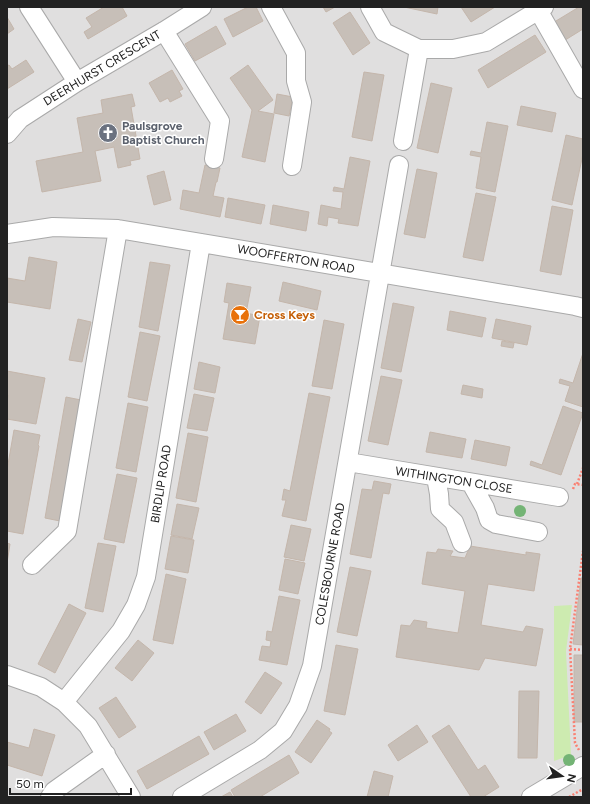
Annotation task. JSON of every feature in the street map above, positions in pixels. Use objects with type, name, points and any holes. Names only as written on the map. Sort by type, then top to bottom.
[{"type":"street","points":[[29,7],[77,82]]},
{"type":"street","name":"DEERHURST CRESCENT","points":[[7,134],[20,119],[77,82],[202,7]]},
{"type":"street","points":[[271,7],[296,53],[296,81],[302,102],[292,166]]},
{"type":"street","points":[[370,7],[384,32],[419,49],[453,49],[486,42],[541,9],[583,89]]},
{"type":"street","points":[[164,31],[220,121],[214,159]]},
{"type":"street","points":[[403,141],[419,49]]},
{"type":"street","name":"COLESBOURNE ROAD","points":[[182,797],[260,750],[283,731],[298,706],[312,666],[399,165]]},
{"type":"street","name":"WOOFFERTON ROAD","points":[[8,231],[53,227],[118,229],[583,308]]},
{"type":"street","points":[[32,565],[67,531],[118,229]]},
{"type":"street","name":"BIRDLIP ROAD","points":[[64,702],[121,632],[136,605],[146,577],[201,243]]},
{"type":"street","name":"WITHINGTON CLOSE","points":[[348,462],[559,498]]},
{"type":"street","points":[[436,477],[440,509],[454,522],[462,543]]},
{"type":"street","points":[[471,483],[485,508],[489,520],[496,524],[538,532]]},
{"type":"street","points":[[7,675],[41,687],[64,702],[88,726],[131,797]]},
{"type":"street","points":[[50,797],[54,791],[106,754]]},
{"type":"street","points":[[531,797],[582,760]]},
{"type":"path","points":[[577,484],[583,468]]},
{"type":"path","points":[[582,760],[575,742],[570,650],[583,551]]},
{"type":"path","points":[[570,650],[583,650]]},
{"type":"path","points":[[569,797],[583,789]]},
{"type":"shaded area","points":[[7,7],[583,7],[583,797],[7,797]]},
{"type":"green space","points":[[572,605],[566,651],[571,755],[554,761],[554,606]]},
{"type":"building","points":[[104,7],[122,7],[127,16],[88,39],[84,32],[92,27],[86,18]]},
{"type":"building","points":[[248,7],[256,7],[263,21],[233,37],[224,19]]},
{"type":"building","points":[[323,7],[335,7],[326,12]]},
{"type":"building","points":[[404,7],[438,7],[437,14]]},
{"type":"building","points":[[461,7],[495,7],[471,22]]},
{"type":"building","points":[[579,7],[583,7],[583,29],[562,42],[551,24]]},
{"type":"building","points":[[350,12],[370,43],[353,55],[333,23]]},
{"type":"building","points":[[7,17],[14,29],[7,34]]},
{"type":"building","points":[[216,26],[226,44],[195,61],[185,44]]},
{"type":"building","points":[[535,35],[546,52],[488,88],[478,70]]},
{"type":"building","points":[[26,60],[34,72],[7,89],[7,66],[9,65],[12,69]]},
{"type":"building","points":[[248,65],[273,100],[258,111],[274,114],[265,162],[242,157],[252,110],[230,78]]},
{"type":"building","points":[[172,70],[183,89],[179,91],[182,96],[170,102],[168,98],[160,102],[149,83]]},
{"type":"building","points":[[364,72],[384,75],[372,141],[352,137]]},
{"type":"building","points":[[431,83],[452,88],[438,153],[417,148]]},
{"type":"building","name":"Paulsgrove Baptist Church","points":[[132,94],[135,106],[131,107],[140,159],[130,161],[131,165],[118,168],[114,147],[95,151],[101,181],[42,192],[36,161],[83,152],[77,118],[103,113],[101,100]]},
{"type":"building","points":[[277,94],[293,97],[289,116],[274,113]]},
{"type":"building","points":[[521,106],[556,113],[552,132],[517,125]]},
{"type":"building","points":[[487,122],[508,126],[495,192],[476,188],[481,157],[470,155],[471,151],[481,153]]},
{"type":"building","points":[[566,135],[583,139],[583,154],[572,205],[552,200]]},
{"type":"building","points":[[350,157],[370,161],[358,226],[338,223],[339,219],[328,217],[327,226],[318,224],[321,205],[341,209],[343,192],[333,191],[334,187],[344,189]]},
{"type":"building","points":[[205,165],[220,168],[213,196],[224,198],[220,217],[180,209],[183,190],[199,193]]},
{"type":"building","points":[[417,169],[437,173],[425,238],[404,234]]},
{"type":"building","points":[[164,171],[171,200],[154,205],[147,176]]},
{"type":"building","points":[[476,193],[496,197],[483,261],[463,257]]},
{"type":"building","points":[[228,198],[265,205],[261,224],[225,217]]},
{"type":"building","points":[[273,205],[309,212],[306,231],[270,224]]},
{"type":"building","points":[[552,206],[573,210],[561,275],[540,271]]},
{"type":"building","points":[[29,257],[57,262],[50,309],[7,302],[7,278],[25,281]]},
{"type":"building","points":[[150,262],[170,265],[158,331],[139,327]]},
{"type":"building","points":[[283,282],[321,291],[317,310],[279,301]]},
{"type":"building","name":"Cross Keys","points":[[227,283],[251,287],[246,313],[260,316],[255,344],[223,339],[229,303],[224,302]]},
{"type":"building","points":[[393,303],[414,307],[401,372],[381,368]]},
{"type":"building","points":[[450,311],[486,318],[482,337],[447,330]]},
{"type":"building","points":[[78,319],[91,322],[82,362],[69,360]]},
{"type":"building","points":[[496,319],[531,326],[527,345],[492,338]]},
{"type":"building","points":[[324,320],[344,324],[332,389],[312,386]]},
{"type":"building","points":[[140,332],[160,336],[147,401],[128,397]]},
{"type":"building","points":[[502,341],[514,343],[513,348],[501,346]]},
{"type":"building","points":[[583,353],[583,407],[565,401],[570,386],[559,383],[560,379],[573,383]]},
{"type":"building","points":[[199,362],[220,367],[215,393],[194,389]]},
{"type":"building","points":[[7,371],[45,378],[36,424],[7,419]]},
{"type":"building","points":[[381,376],[402,380],[388,445],[368,441]]},
{"type":"building","points":[[463,385],[483,389],[482,398],[461,394]]},
{"type":"building","points":[[309,393],[330,397],[306,521],[282,516],[286,500],[282,500],[284,489],[290,491]]},
{"type":"building","points":[[194,394],[214,398],[207,431],[187,428]]},
{"type":"building","points":[[66,397],[81,400],[60,521],[45,518]]},
{"type":"building","points":[[128,403],[148,407],[136,472],[116,468]]},
{"type":"building","points":[[563,406],[583,413],[561,475],[530,465],[531,461],[542,465]]},
{"type":"building","points":[[14,430],[40,435],[23,534],[7,531],[7,470]]},
{"type":"building","points":[[430,432],[466,439],[462,458],[426,452]]},
{"type":"building","points":[[188,433],[208,437],[196,502],[176,498]]},
{"type":"building","points":[[475,440],[510,447],[506,466],[471,459]]},
{"type":"building","points":[[117,474],[137,478],[124,543],[104,539]]},
{"type":"building","points":[[374,481],[391,484],[389,494],[383,493],[371,558],[350,554],[362,489],[372,490]]},
{"type":"building","points":[[177,504],[199,508],[192,539],[171,535]]},
{"type":"building","points":[[291,525],[311,529],[304,561],[284,557]]},
{"type":"building","points":[[171,536],[194,540],[188,573],[165,569]]},
{"type":"building","points":[[7,543],[10,544],[7,563]]},
{"type":"building","points":[[98,543],[116,546],[103,612],[85,608]]},
{"type":"building","points":[[470,546],[526,555],[526,552],[540,554],[534,591],[488,584],[481,625],[523,632],[526,626],[543,629],[536,666],[485,658],[479,670],[396,657],[401,625],[410,626],[414,620],[427,622],[426,628],[458,633],[465,591],[422,584],[427,552],[436,553],[438,549],[453,551],[450,556],[465,558]]},
{"type":"building","points":[[285,559],[305,563],[298,594],[279,590]]},
{"type":"building","points":[[350,567],[371,571],[357,636],[337,632]]},
{"type":"building","points":[[166,574],[186,579],[173,644],[153,640]]},
{"type":"building","points":[[581,578],[583,578],[583,645],[573,644]]},
{"type":"building","points":[[279,596],[300,600],[287,665],[259,660],[262,646],[270,647],[271,641],[266,640],[267,631],[272,632]]},
{"type":"building","points":[[69,604],[86,613],[55,673],[38,664]]},
{"type":"building","points":[[138,640],[154,653],[132,681],[115,668]]},
{"type":"building","points":[[336,645],[358,649],[345,715],[324,711]]},
{"type":"building","points":[[574,655],[583,655],[583,722],[574,722]]},
{"type":"building","points":[[265,672],[282,683],[261,714],[245,702]]},
{"type":"building","points":[[519,691],[539,691],[537,758],[518,758]]},
{"type":"building","points":[[116,697],[136,727],[119,738],[99,708]]},
{"type":"building","points":[[236,714],[246,731],[214,750],[204,732]]},
{"type":"building","points":[[317,720],[330,729],[329,731],[332,733],[311,763],[295,752]]},
{"type":"building","points":[[417,725],[428,742],[398,761],[388,745]]},
{"type":"building","points":[[449,725],[478,770],[485,765],[499,787],[483,797],[471,797],[432,736]]},
{"type":"building","points":[[34,729],[55,735],[42,776],[7,765],[7,742],[29,748]]},
{"type":"building","points":[[199,736],[209,754],[147,789],[137,771]]},
{"type":"building","points":[[289,755],[299,773],[260,797],[235,797],[231,790]]},
{"type":"building","points":[[374,771],[393,776],[388,797],[367,797]]},
{"type":"building","points":[[230,792],[233,797],[221,797]]},
{"type":"place","name":"Paulsgrove Baptist Church","points":[[108,133]]},
{"type":"place","name":"Cross Keys","points":[[240,315]]}]
